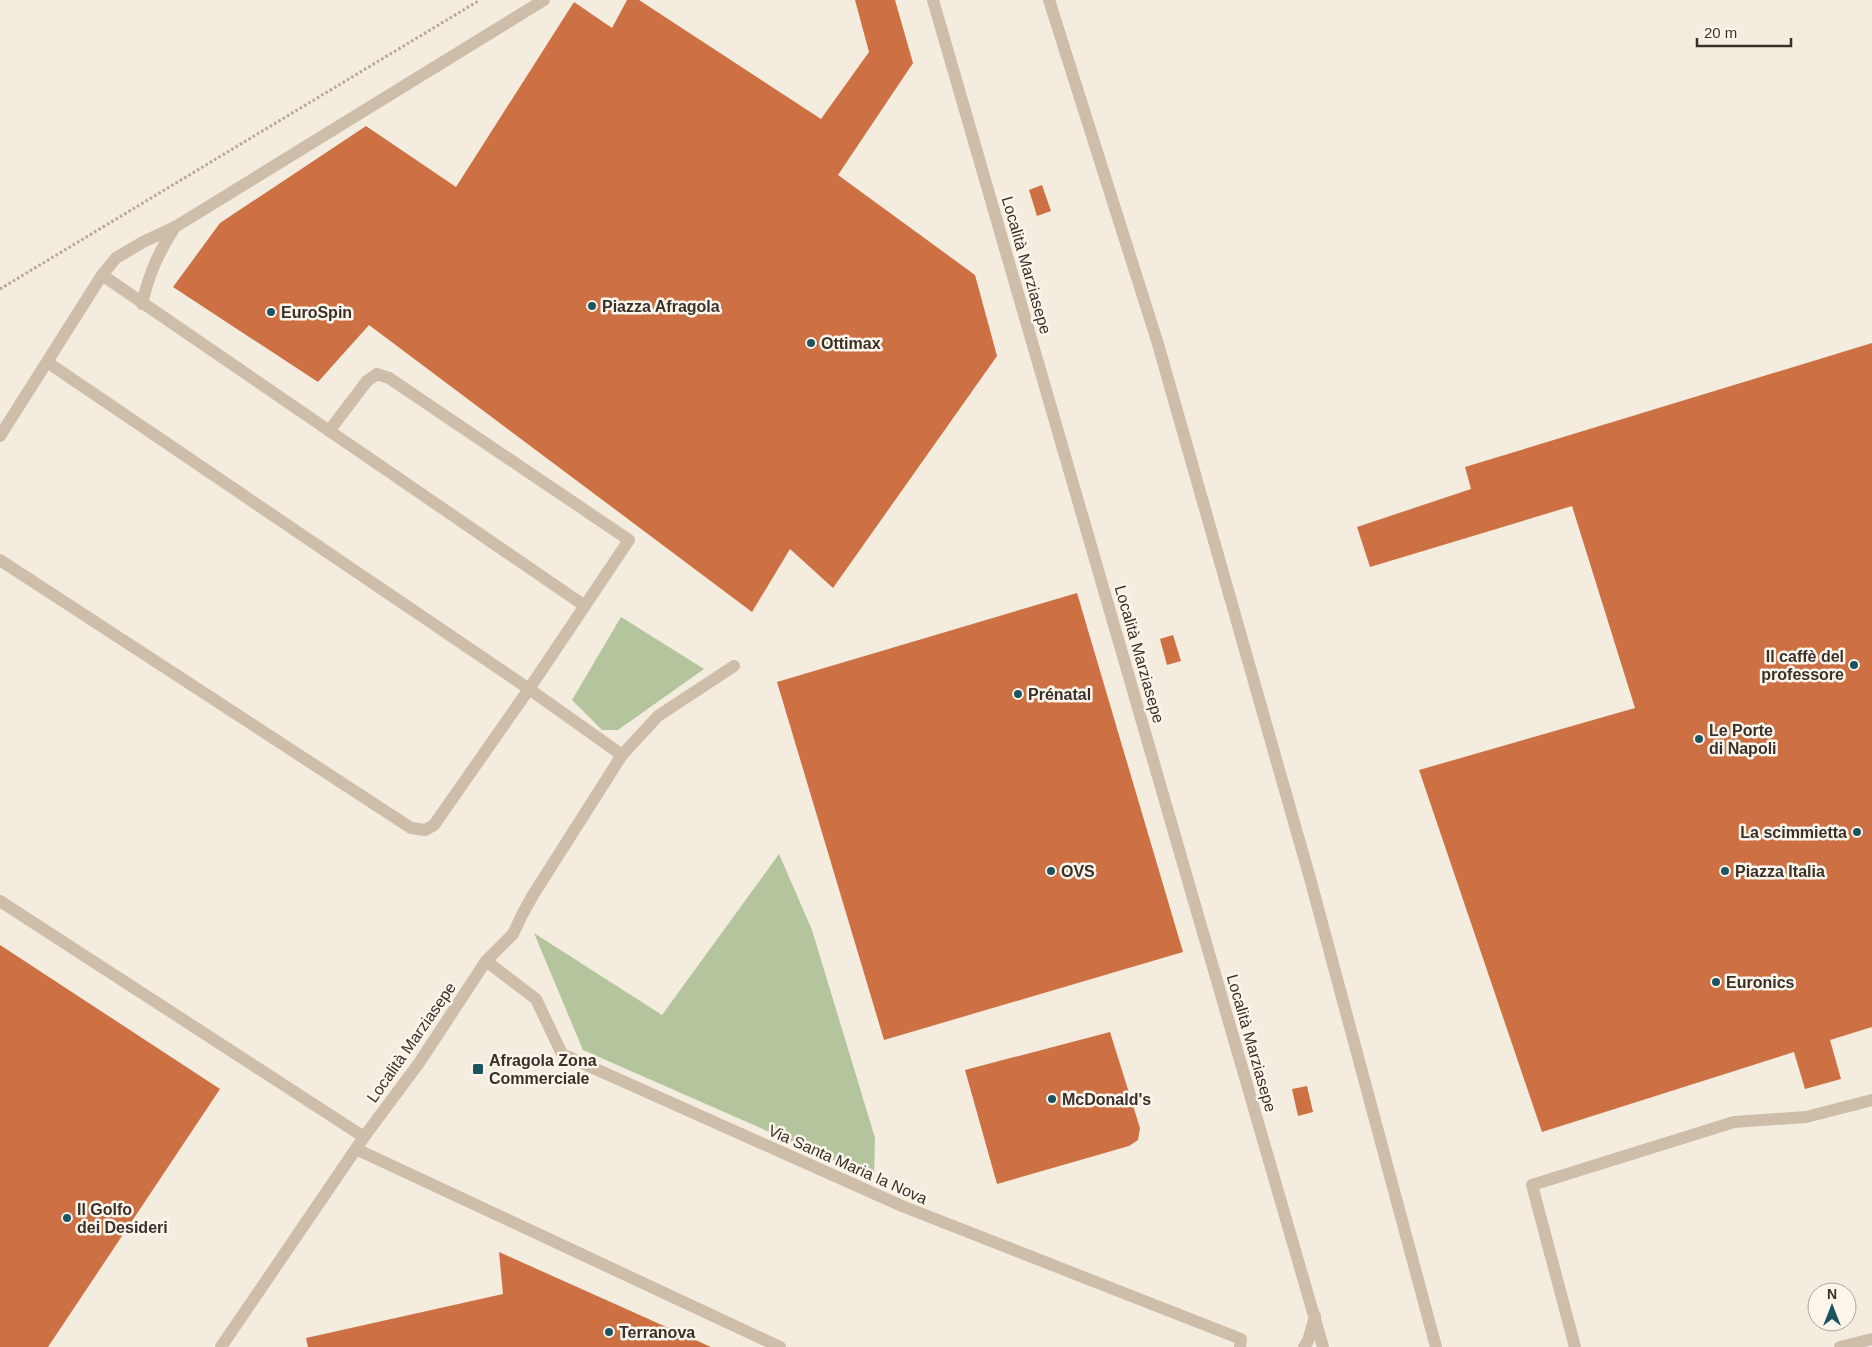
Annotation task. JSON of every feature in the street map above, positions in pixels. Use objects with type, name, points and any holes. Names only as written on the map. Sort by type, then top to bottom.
[{"type":"street","points":[[0,436],[102,276],[116,258],[143,242],[175,227],[544,0]]},
{"type":"street","name":"Località Marziasepe","points":[[934,0],[1323,1347]]},
{"type":"street","points":[[1049,0],[1161,354],[1311,882],[1436,1347]]},
{"type":"street","points":[[142,304],[147,282],[159,252],[175,227]]},
{"type":"street","points":[[102,276],[585,606]]},
{"type":"street","points":[[47,362],[529,689],[622,755]]},
{"type":"street","points":[[0,560],[411,828],[425,830],[434,825],[630,540],[389,378],[377,374],[367,381],[329,431]]},
{"type":"street","name":"Località Marziasepe","points":[[221,1347],[364,1137],[419,1063],[486,961],[513,934],[533,895],[622,755],[658,716],[734,666]]},
{"type":"street","points":[[0,901],[364,1137]]},
{"type":"street","name":"Via Santa Maria la Nova","points":[[486,961],[536,999],[562,1054],[902,1206],[1240,1343]]},
{"type":"street","points":[[1575,1347],[1532,1185],[1734,1122],[1806,1117],[1872,1100]]},
{"type":"street","points":[[356,1149],[780,1347]]},
{"type":"street","points":[[1304,1347],[1308,1341],[1315,1316]]},
{"type":"street","points":[[1840,1347],[1872,1339]]},
{"type":"path","points":[[0,289],[480,0]]},
{"type":"green space","points":[[621,617],[704,669],[618,730],[602,730],[572,700]]},
{"type":"green space","points":[[779,854],[812,930],[875,1138],[874,1178],[583,1050],[534,933],[662,1015]]},
{"type":"building","name":"Piazza Afragola","points":[[627,0],[639,0],[821,119],[869,52],[855,0],[895,0],[913,63],[838,175],[975,275],[997,356],[833,588],[790,549],[752,612],[369,325],[318,382],[173,287],[220,223],[366,126],[456,187],[574,2],[612,28]]},
{"type":"building","points":[[1042,185],[1051,211],[1037,216],[1029,190]]},
{"type":"building","name":"Le Porte di Napoli","points":[[1872,343],[1872,1027],[1830,1040],[1841,1079],[1805,1089],[1794,1052],[1542,1132],[1419,770],[1635,708],[1572,506],[1370,567],[1357,527],[1471,489],[1465,467]]},
{"type":"building","points":[[1077,593],[1183,952],[884,1040],[777,682]]},
{"type":"building","points":[[1173,635],[1181,661],[1167,665],[1160,639]]},
{"type":"building","name":"Il Golfo dei Desideri","points":[[0,945],[220,1089],[48,1347],[0,1347]]},
{"type":"building","name":"McDonald's","points":[[1110,1032],[1140,1128],[1138,1140],[1129,1146],[997,1184],[965,1070]]},
{"type":"building","points":[[1307,1086],[1313,1112],[1298,1116],[1292,1089]]},
{"type":"building","points":[[499,1252],[711,1347],[308,1347],[306,1338],[503,1294]]},
{"type":"place","name":"Piazza Afragola","points":[[592,306]]},
{"type":"place","name":"EuroSpin","points":[[271,312]]},
{"type":"place","name":"Ottimax","points":[[811,343]]},
{"type":"place","name":"Il caffè del professore","points":[[1854,665]]},
{"type":"place","name":"Prénatal","points":[[1018,694]]},
{"type":"place","name":"Le Porte di Napoli","points":[[1699,739]]},
{"type":"place","name":"La scimmietta","points":[[1857,832]]},
{"type":"place","name":"OVS","points":[[1051,871]]},
{"type":"place","name":"Piazza Italia","points":[[1725,871]]},
{"type":"place","name":"Euronics","points":[[1716,982]]},
{"type":"place","name":"Afragola Zona Commerciale","points":[[478,1069]]},
{"type":"place","name":"McDonald's","points":[[1052,1099]]},
{"type":"place","name":"Il Golfo dei Desideri","points":[[67,1218]]},
{"type":"place","name":"Terranova","points":[[609,1332]]}]
